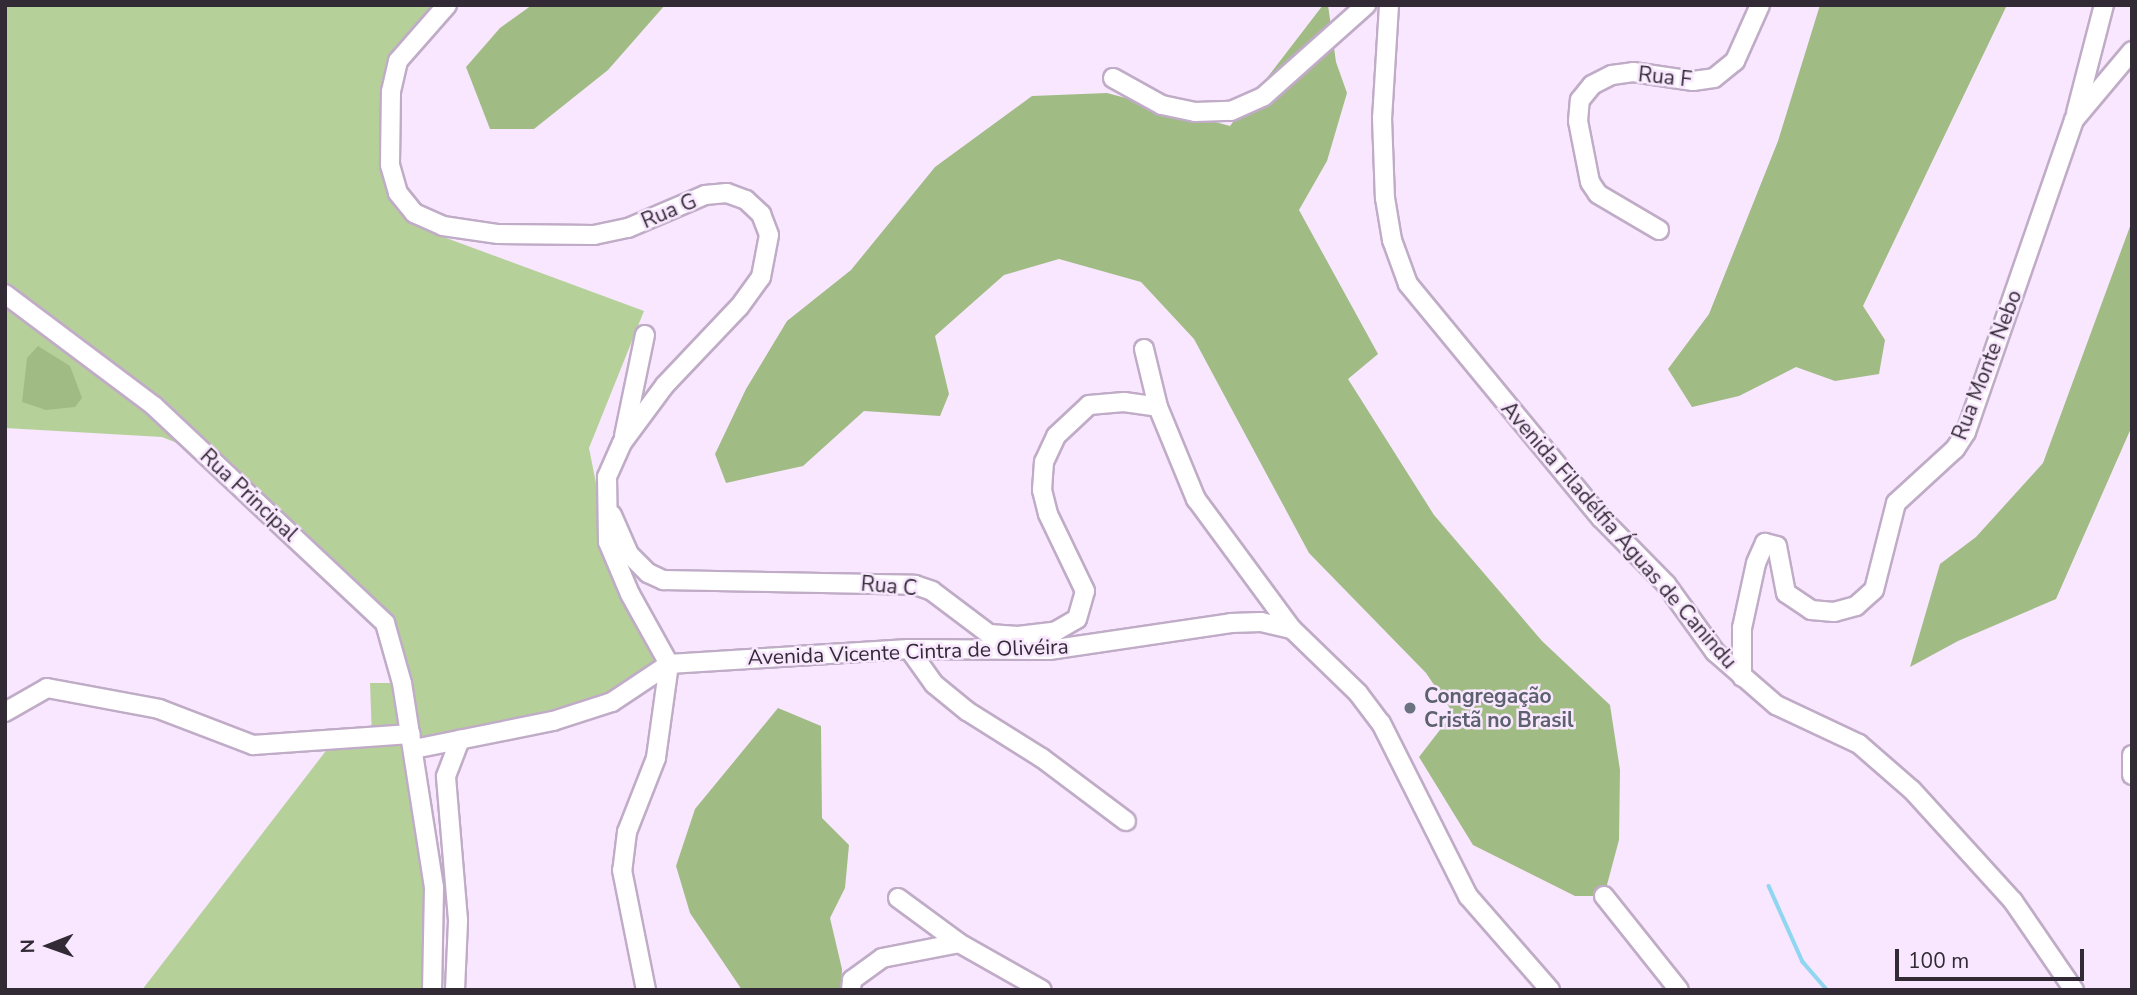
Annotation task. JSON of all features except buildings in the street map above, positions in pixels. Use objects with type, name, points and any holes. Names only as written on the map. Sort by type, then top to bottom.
[{"type":"street","name":"Rua G","points":[[447,5],[398,61],[391,91],[390,165],[398,193],[414,213],[443,226],[498,234],[594,235],[628,228],[705,195],[727,193],[746,200],[761,214],[769,235],[761,277],[665,385],[622,443],[607,477],[608,542],[630,594],[669,664]]},
{"type":"street","points":[[1113,78],[1161,105],[1195,112],[1231,111],[1264,96],[1366,5]]},
{"type":"street","name":"Avenida Filadélfia Águas de Canindu","points":[[1389,5],[1382,118],[1385,198],[1392,240],[1408,284],[1601,518],[1666,584],[1715,652],[1776,705],[1859,744],[1912,790],[2013,901],[2074,990]]},
{"type":"street","name":"Rua F","points":[[1659,230],[1598,194],[1590,182],[1578,121],[1580,100],[1592,85],[1612,75],[1633,72],[1693,81],[1714,78],[1735,61],[1760,5]]},
{"type":"street","points":[[2074,120],[2104,5]]},
{"type":"street","name":"Rua Monte Nebo","points":[[1742,677],[1742,628],[1756,564],[1765,543],[1777,546],[1786,593],[1811,610],[1834,612],[1856,606],[1874,590],[1896,503],[1955,449],[1966,432],[2074,120],[2132,51]]},
{"type":"street","name":"Rua Principal","points":[[5,294],[154,406],[386,623],[412,742],[434,888],[432,990]]},
{"type":"street","points":[[622,443],[645,335]]},
{"type":"street","points":[[1144,349],[1158,407],[1196,499],[1292,629],[1358,693],[1381,723],[1468,896],[1550,990]]},
{"type":"street","name":"Rua C","points":[[607,477],[614,522],[629,554],[648,573],[663,580],[915,585],[932,591],[989,634],[1031,635],[1056,631],[1077,620],[1083,609],[1085,591],[1078,569],[1048,514],[1042,490],[1044,462],[1056,436],[1089,405],[1124,402],[1158,407]]},
{"type":"street","name":"Avenida Vicente Cintra de Olivéira","points":[[669,664],[909,649],[1048,650],[1241,623],[1292,629]]},
{"type":"street","points":[[909,649],[934,684],[967,711],[1042,758],[1126,821]]},
{"type":"street","points":[[5,712],[47,688],[159,709],[253,745],[460,740],[553,721],[612,702],[669,664]]},
{"type":"street","points":[[646,990],[622,870],[627,832],[656,758],[669,664]]},
{"type":"street","points":[[455,990],[458,920],[446,776],[460,740]]},
{"type":"street","points":[[2132,755],[2132,775]]},
{"type":"street","points":[[1604,896],[1679,990]]},
{"type":"street","points":[[898,898],[959,943],[1042,990]]},
{"type":"street","points":[[851,990],[852,980],[882,958],[959,943]]},
{"type":"green space","points":[[5,5],[450,5],[398,61],[388,197],[430,232],[644,311],[589,448],[608,543],[669,664],[612,702],[414,749],[434,888],[432,990],[142,990],[325,752],[327,743],[372,738],[370,683],[401,683],[385,623],[205,454],[162,437],[5,428]]},
{"type":"green space","points":[[532,5],[665,5],[608,70],[534,129],[490,129],[466,67],[500,28]]},
{"type":"green space","points":[[1323,5],[1328,5],[1336,62],[1347,93],[1327,161],[1299,210],[1378,354],[1348,379],[1434,515],[1542,641],[1610,705],[1620,770],[1619,840],[1604,896],[1575,896],[1473,845],[1419,757],[1453,713],[1426,673],[1309,553],[1194,339],[1141,282],[1059,259],[1004,275],[935,336],[949,394],[940,416],[864,411],[803,466],[726,483],[715,454],[746,389],[787,321],[851,270],[935,167],[1032,96],[1107,93],[1230,126]]},
{"type":"green space","points":[[1820,5],[2007,5],[1863,306],[1885,340],[1879,374],[1835,381],[1796,367],[1739,396],[1692,407],[1668,369],[1709,314],[1778,141]]},
{"type":"green space","points":[[2132,221],[2132,426],[2056,599],[1958,641],[1910,667],[1940,564],[1976,537],[2043,463]]},
{"type":"green space","points":[[38,346],[70,366],[82,398],[75,407],[46,410],[22,402],[27,358]]},
{"type":"green space","points":[[778,708],[821,726],[822,818],[849,845],[845,888],[830,918],[842,969],[841,990],[742,990],[690,913],[676,866],[695,809]]},
{"type":"waterway","points":[[1769,886],[1803,962],[1827,990]]},
{"type":"place","name":"Congregação Cristã no Brasil","points":[[1410,708]]}]
